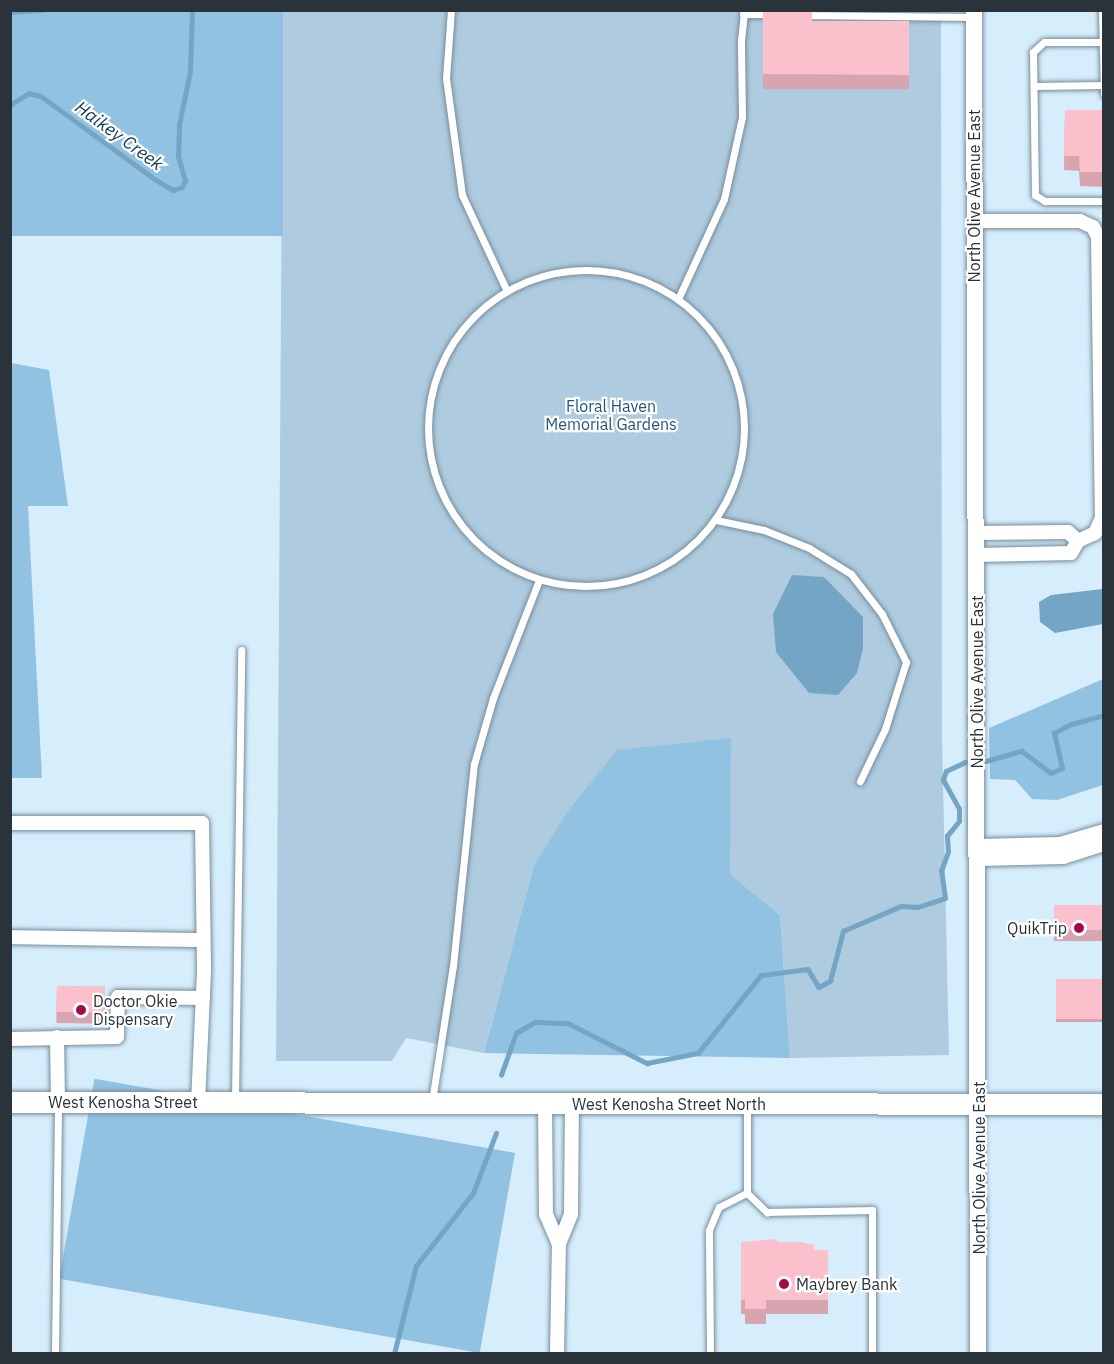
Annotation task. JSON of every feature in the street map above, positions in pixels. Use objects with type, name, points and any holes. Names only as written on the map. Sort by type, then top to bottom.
[{"type":"main road","name":"West Kenosha Street","points":[[10,1102],[235,1102]]},
{"type":"main road","name":"West Kenosha Street North","points":[[235,1102],[1104,1104]]},
{"type":"street","name":"North Olive Avenue East","points":[[974,14],[978,1353]]},
{"type":"street","points":[[975,221],[1080,222],[1093,227],[1100,243],[1102,301],[1100,527],[1078,541],[1071,553],[976,555]]},
{"type":"street","points":[[1039,532],[1039,554]]},
{"type":"street","points":[[976,533],[1068,532],[1078,541]]},
{"type":"street","points":[[10,823],[202,822],[203,998],[198,1102]]},
{"type":"street","points":[[978,853],[1060,844],[1104,831]]},
{"type":"street","points":[[978,853],[1063,857],[1104,844]]},
{"type":"street","points":[[10,937],[203,940]]},
{"type":"street","points":[[10,1039],[117,1037],[118,998],[203,998]]},
{"type":"street","points":[[57,1037],[58,1102]]},
{"type":"street","points":[[544,1104],[546,1214],[559,1244]]},
{"type":"street","points":[[557,1353],[559,1244],[571,1214],[572,1104]]},
{"type":"lane","points":[[450,10],[446,78],[462,195],[506,290]]},
{"type":"lane","points":[[1102,10],[1104,94]]},
{"type":"lane","points":[[678,298],[726,188],[742,117],[744,12],[778,14]]},
{"type":"lane","points":[[789,15],[974,14]]},
{"type":"lane","points":[[1103,42],[1044,42],[1033,52],[1035,195],[1045,201],[1104,201]]},
{"type":"lane","points":[[1034,86],[1103,85]]},
{"type":"lane","points":[[595,270],[642,280],[678,298],[709,327],[728,356],[740,388],[745,423],[742,457],[733,490],[716,520],[681,556],[637,579],[588,587],[538,580],[494,557],[470,538],[446,506],[431,468],[426,428],[431,388],[447,351],[471,318],[506,290],[547,274],[595,270]]},
{"type":"lane","points":[[716,520],[764,530],[809,548],[851,574],[882,614],[906,662],[885,729],[860,781]]},
{"type":"lane","points":[[432,1103],[453,966],[474,764],[493,698],[538,580]]},
{"type":"lane","points":[[235,1102],[241,650]]},
{"type":"lane","points":[[55,1353],[58,1102]]},
{"type":"lane","points":[[747,1103],[747,1193],[767,1212],[872,1210],[872,1353]]},
{"type":"lane","points":[[710,1353],[709,1230],[719,1207],[747,1193]]},
{"type":"green space","name":"Floral Haven Memorial Gardens","points":[[283,11],[941,11],[942,738],[949,1055],[790,1058],[780,915],[730,874],[730,738],[534,865],[484,1053],[406,1038],[392,1061],[276,1061]]},
{"type":"shaded area","points":[[10,11],[283,11],[283,236],[10,236]]},
{"type":"shaded area","points":[[11,363],[49,370],[68,506],[28,506],[42,778],[11,778]]},
{"type":"shaded area","points":[[792,575],[824,577],[863,617],[863,648],[857,673],[838,695],[809,693],[776,652],[773,614]]},
{"type":"shaded area","points":[[1103,589],[1103,624],[1055,633],[1040,622],[1039,602],[1051,595]]},
{"type":"shaded area","points":[[1103,679],[1103,785],[1057,800],[1032,799],[1015,780],[990,779],[989,728]]},
{"type":"shaded area","points":[[731,738],[730,874],[780,915],[790,1058],[484,1053],[534,865],[568,811],[617,750]]},
{"type":"shaded area","points":[[94,1079],[515,1153],[480,1353],[59,1279]]},
{"type":"building","points":[[763,11],[812,12],[812,21],[909,21],[909,75],[763,74]]},
{"type":"building","points":[[1065,110],[1104,110],[1104,172],[1080,172],[1079,156],[1064,156]]},
{"type":"building","points":[[1054,905],[1104,905],[1104,930],[1054,930]]},
{"type":"building","name":"QuikTrip","points":[[1056,979],[1104,979],[1104,1019],[1056,1019]]},
{"type":"building","points":[[57,986],[105,987],[105,1013],[57,1012]]},
{"type":"building","name":"Maybrey Bank","points":[[777,1239],[777,1242],[801,1242],[814,1245],[814,1250],[828,1250],[828,1300],[766,1300],[766,1309],[745,1309],[745,1300],[741,1300],[741,1242]]},
{"type":"waterway","points":[[10,12],[42,10]]},
{"type":"waterway","name":"Haikey Creek","points":[[10,105],[29,93],[41,96],[156,180],[173,190],[182,187],[185,181],[178,157],[179,125],[190,71],[192,10]]},
{"type":"waterway","points":[[986,761],[1022,751],[1051,773],[1062,768],[1054,733],[1071,724],[1104,715]]},
{"type":"waterway","points":[[501,1075],[516,1033],[535,1022],[568,1023],[647,1063],[698,1053],[761,975],[808,969],[819,987],[830,981],[843,931],[901,906],[918,907],[945,898],[941,871],[948,852],[947,836],[959,821],[959,809],[943,780],[946,771],[965,762]]},
{"type":"waterway","points":[[394,1354],[416,1266],[473,1193],[496,1133]]},
{"type":"place","name":"QuikTrip","points":[[1079,928]]},
{"type":"place","name":"Doctor Okie Dispensary","points":[[81,1010]]},
{"type":"place","name":"Maybrey Bank","points":[[784,1284]]}]
